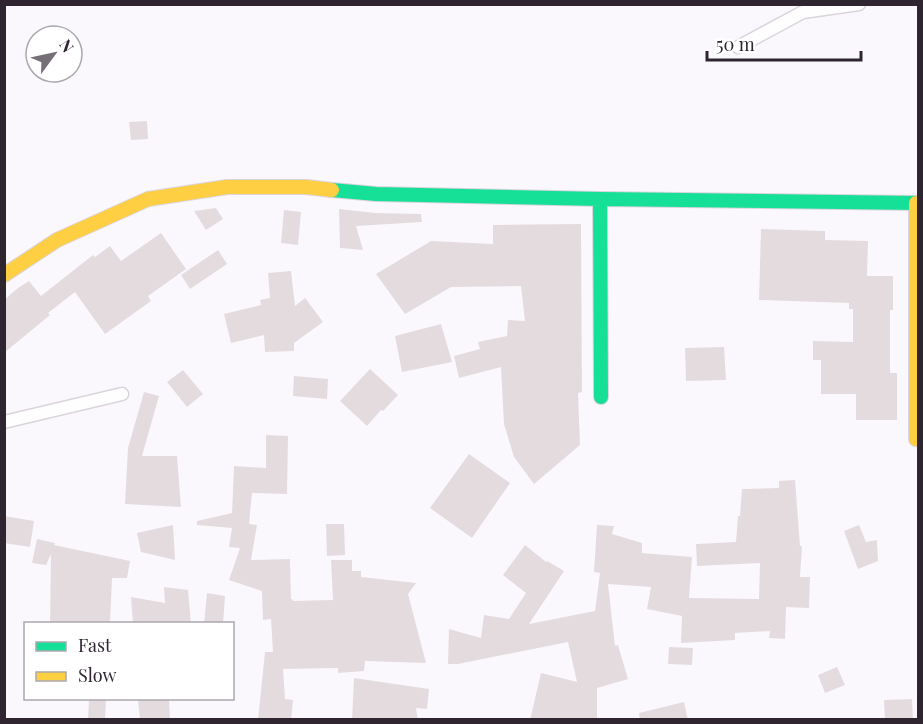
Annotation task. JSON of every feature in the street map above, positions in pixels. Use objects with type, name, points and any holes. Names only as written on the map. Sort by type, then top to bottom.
[{"type":"street","points":[[4,275],[57,240],[148,199],[227,187],[306,187],[376,194],[917,203],[916,440]]},
{"type":"street","points":[[600,199],[601,397]]},
{"type":"lane","points":[[738,47],[803,12],[859,4]]},
{"type":"lane","points":[[4,422],[122,393]]},
{"type":"building","points":[[147,121],[148,139],[131,140],[129,122]]},
{"type":"building","points":[[216,208],[223,219],[206,230],[194,211]]},
{"type":"building","points":[[339,209],[375,213],[421,214],[422,222],[356,226],[363,250],[340,248]]},
{"type":"building","points":[[284,210],[301,212],[298,245],[281,243]]},
{"type":"building","points":[[581,224],[582,392],[578,393],[580,445],[534,484],[514,457],[504,424],[501,367],[459,378],[454,356],[480,349],[478,342],[507,336],[508,320],[525,321],[521,286],[451,287],[405,314],[376,274],[431,241],[493,244],[493,225]]},
{"type":"building","points":[[761,229],[825,231],[825,240],[868,241],[867,276],[893,276],[893,310],[890,310],[890,373],[897,373],[897,420],[856,420],[856,394],[821,394],[821,360],[813,360],[813,341],[853,342],[853,309],[849,309],[849,303],[759,300]]},
{"type":"building","points":[[161,233],[186,269],[148,296],[151,301],[105,334],[75,292],[4,353],[4,300],[18,288],[29,281],[41,296],[93,255],[95,257],[110,246],[121,261]]},
{"type":"building","points":[[218,250],[227,264],[190,289],[181,275]]},
{"type":"building","points":[[291,271],[295,306],[305,298],[323,322],[294,343],[294,351],[265,352],[264,335],[231,343],[224,314],[261,305],[260,300],[270,298],[268,273]]},
{"type":"building","points":[[441,324],[452,362],[402,372],[395,336]]},
{"type":"building","points":[[724,347],[726,380],[686,381],[685,348]]},
{"type":"building","points":[[370,369],[398,395],[367,426],[340,401]]},
{"type":"building","points":[[183,370],[203,394],[187,407],[167,382]]},
{"type":"building","points":[[294,376],[328,379],[327,399],[293,396]]},
{"type":"building","points":[[144,392],[159,396],[142,456],[177,456],[181,507],[125,504],[128,448]]},
{"type":"building","points":[[266,435],[288,436],[287,494],[252,493],[249,524],[257,525],[251,560],[290,559],[291,599],[293,601],[333,600],[331,560],[352,560],[352,571],[361,571],[361,577],[416,583],[408,594],[426,663],[365,661],[364,671],[338,673],[338,668],[283,669],[285,699],[293,700],[291,720],[258,720],[265,652],[273,652],[271,619],[263,620],[262,591],[229,580],[240,548],[229,547],[232,528],[197,525],[197,521],[232,513],[234,466],[266,468]]},
{"type":"building","points":[[469,454],[510,483],[472,538],[430,508]]},
{"type":"building","points":[[795,480],[800,546],[802,546],[800,577],[810,577],[809,608],[786,607],[785,639],[769,638],[770,631],[735,633],[735,640],[681,643],[682,616],[647,609],[651,587],[608,584],[615,646],[618,645],[628,679],[597,688],[597,720],[530,720],[541,673],[577,682],[568,642],[458,664],[448,664],[449,629],[481,638],[484,615],[509,619],[526,593],[503,575],[525,545],[546,562],[564,571],[529,624],[595,611],[600,573],[594,572],[597,525],[614,526],[612,534],[642,543],[642,553],[692,557],[689,598],[759,599],[760,563],[697,566],[696,544],[736,542],[742,489],[779,488],[779,481]]},
{"type":"building","points":[[4,516],[34,521],[30,547],[4,543]]},
{"type":"building","points":[[326,524],[344,524],[345,555],[327,556]]},
{"type":"building","points":[[173,525],[175,560],[141,552],[137,533]]},
{"type":"building","points":[[859,525],[866,542],[877,540],[878,561],[858,569],[844,531]]},
{"type":"building","points":[[37,539],[55,543],[54,545],[130,561],[127,578],[112,578],[110,622],[50,622],[51,554],[46,565],[32,563]]},
{"type":"building","points":[[164,587],[188,590],[191,622],[133,622],[131,597],[165,603]]},
{"type":"building","points":[[207,593],[225,596],[223,622],[204,622]]},
{"type":"building","points":[[669,647],[693,648],[692,665],[668,664]]},
{"type":"building","points":[[837,667],[845,685],[825,693],[818,675]]},
{"type":"building","points":[[354,678],[429,689],[427,709],[416,708],[418,720],[352,720]]},
{"type":"building","points":[[912,699],[913,720],[885,720],[884,700]]},
{"type":"building","points":[[89,700],[106,700],[105,720],[88,720]]},
{"type":"building","points":[[138,700],[169,700],[170,720],[140,720]]},
{"type":"building","points":[[684,702],[688,720],[640,720],[639,713]]},
{"type":"traffic: fast","points":[[332,190],[376,194],[600,199],[918,203]]},
{"type":"traffic: fast","points":[[600,199],[601,397]]},
{"type":"traffic: slow","points":[[4,275],[57,240],[148,199],[227,187],[306,187],[332,190]]},
{"type":"traffic: slow","points":[[916,203],[916,439]]}]
